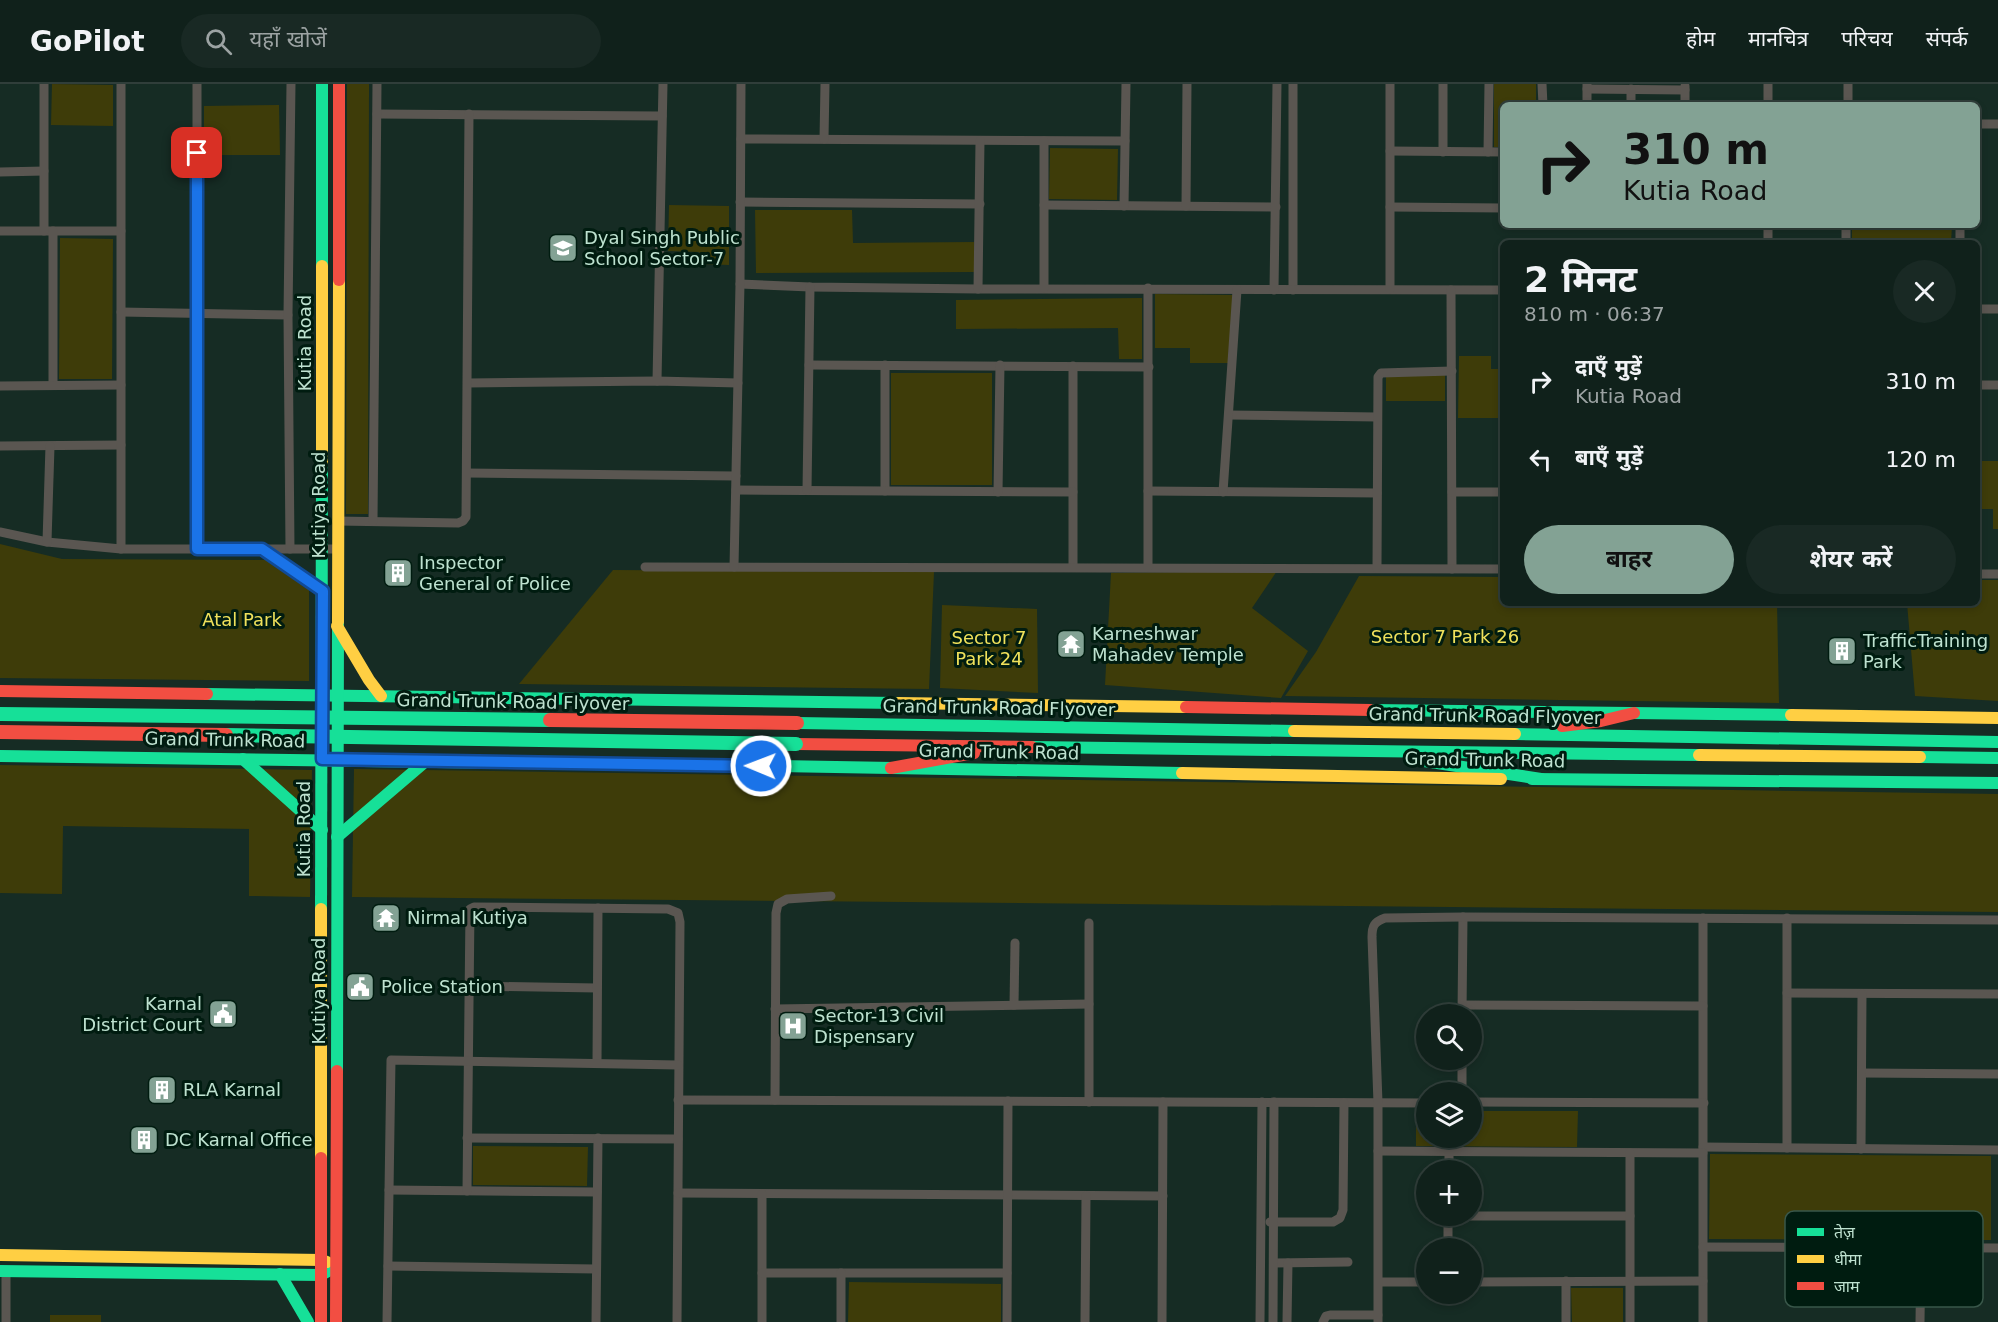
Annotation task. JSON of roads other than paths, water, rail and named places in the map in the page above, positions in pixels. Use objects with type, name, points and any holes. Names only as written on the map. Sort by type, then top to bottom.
[{"type":"main road","name":"Kutia Road","points":[[321,1322],[322,695],[332,634],[323,591],[322,84]]},
{"type":"main road","name":"Kutiya Road","points":[[336,1322],[337,695],[332,634],[337,549],[339,84]]},
{"type":"main road","points":[[262,549],[323,591]]},
{"type":"main road","points":[[332,634],[381,696]]},
{"type":"main road","points":[[0,691],[1998,717]]},
{"type":"main road","points":[[1478,734],[1586,724],[1634,713]]},
{"type":"main road","name":"Grand Trunk Road Flyover","points":[[0,714],[797,723],[1998,742]]},
{"type":"main road","name":"Grand Trunk Road Flyover","points":[[0,732],[1011,746]]},
{"type":"main road","points":[[891,768],[1011,746]]},
{"type":"main road","name":"Grand Trunk Road","points":[[1011,746],[1381,750]]},
{"type":"main road","points":[[1381,750],[1403,758],[1541,779]]},
{"type":"main road","name":"Grand Trunk Road Flyover","points":[[1381,750],[1998,758]]},
{"type":"main road","name":"Grand Trunk Road","points":[[0,756],[322,759],[1541,779],[1998,783]]},
{"type":"main road","points":[[243,759],[322,830]]},
{"type":"main road","points":[[337,837],[426,761]]},
{"type":"main road","points":[[322,799],[337,799]]},
{"type":"main road","points":[[0,1254],[321,1260],[337,1267]]},
{"type":"main road","points":[[203,1258],[203,1273]]},
{"type":"main road","points":[[3,1271],[321,1275],[337,1267]]},
{"type":"main road","points":[[280,1274],[308,1322]]},
{"type":"street","points":[[44,84],[44,171],[53,385]]},
{"type":"street","points":[[121,84],[121,549]]},
{"type":"street","points":[[197,84],[197,549]]},
{"type":"street","points":[[290,549],[288,315],[291,84]]},
{"type":"street","points":[[373,521],[377,84]]},
{"type":"street","points":[[657,381],[663,84]]},
{"type":"street","points":[[734,567],[740,284],[741,84]]},
{"type":"street","points":[[824,140],[825,84]]},
{"type":"street","points":[[1124,206],[1126,84]]},
{"type":"street","points":[[1186,206],[1187,84]]},
{"type":"street","points":[[1275,290],[1277,84]]},
{"type":"street","points":[[1293,84],[1293,290]]},
{"type":"street","points":[[1390,84],[1390,289]]},
{"type":"street","points":[[1443,84],[1443,152]]},
{"type":"street","points":[[1488,152],[1489,84]]},
{"type":"street","points":[[1542,84],[1543,102]]},
{"type":"street","points":[[1768,84],[1768,102]]},
{"type":"street","points":[[1848,84],[1848,102]]},
{"type":"street","points":[[1587,102],[1587,86],[1631,89],[1685,87]]},
{"type":"street","points":[[1631,89],[1631,102]]},
{"type":"street","points":[[1277,112],[1293,112]]},
{"type":"street","points":[[377,114],[662,116]]},
{"type":"street","points":[[337,521],[464,521],[466,517],[469,114]]},
{"type":"street","points":[[1980,124],[1998,124]]},
{"type":"street","points":[[741,139],[1125,141]]},
{"type":"street","points":[[978,289],[980,141]]},
{"type":"street","points":[[1044,141],[1044,288]]},
{"type":"street","points":[[1390,151],[1500,152]]},
{"type":"street","points":[[0,172],[44,171]]},
{"type":"street","points":[[740,202],[980,204]]},
{"type":"street","points":[[1044,205],[1276,207]]},
{"type":"street","points":[[1390,207],[1500,208]]},
{"type":"street","points":[[0,231],[121,231]]},
{"type":"street","points":[[740,284],[978,289],[1500,290]]},
{"type":"street","points":[[807,490],[810,287]]},
{"type":"street","points":[[1148,288],[1148,567]]},
{"type":"street","points":[[1223,492],[1237,290]]},
{"type":"street","points":[[1450,290],[1452,569]]},
{"type":"street","points":[[1980,309],[1998,309]]},
{"type":"street","points":[[121,312],[288,315]]},
{"type":"street","points":[[809,365],[1149,367]]},
{"type":"street","points":[[885,365],[885,491]]},
{"type":"street","points":[[998,492],[1000,365]]},
{"type":"street","points":[[1073,366],[1073,567]]},
{"type":"street","points":[[1377,568],[1379,374],[1452,370]]},
{"type":"street","points":[[468,383],[657,381],[738,383]]},
{"type":"street","points":[[0,386],[121,385]]},
{"type":"street","points":[[1980,385],[1998,385]]},
{"type":"street","points":[[1229,415],[1377,417]]},
{"type":"street","points":[[0,446],[121,445]]},
{"type":"street","points":[[47,542],[50,446]]},
{"type":"street","points":[[467,473],[736,476]]},
{"type":"street","points":[[736,490],[1073,492]]},
{"type":"street","points":[[1148,491],[1377,493]]},
{"type":"street","points":[[1452,492],[1500,492]]},
{"type":"street","points":[[0,531],[47,542],[121,549],[337,549]]},
{"type":"street","points":[[645,567],[1500,569]]},
{"type":"street","points":[[1980,574],[1998,573]]},
{"type":"street","points":[[775,1100],[776,913],[778,904],[787,898],[831,896]]},
{"type":"street","points":[[322,902],[337,903]]},
{"type":"street","points":[[597,1063],[598,908]]},
{"type":"street","points":[[467,1191],[470,909],[669,909],[678,913],[680,922],[677,1322]]},
{"type":"street","points":[[1462,1004],[1463,917]]},
{"type":"street","points":[[1323,1322],[1326,1316],[1330,1315],[1378,1318],[1378,1103],[1372,927],[1376,921],[1385,918],[1463,917],[1998,920]]},
{"type":"street","points":[[1702,918],[1704,1103],[1702,1322]]},
{"type":"street","points":[[1787,918],[1787,1148]]},
{"type":"street","points":[[1089,923],[1089,1101]]},
{"type":"street","points":[[1014,1005],[1015,943]]},
{"type":"street","points":[[468,986],[597,988]]},
{"type":"street","points":[[1787,993],[1998,994]]},
{"type":"street","points":[[1861,1149],[1862,994]]},
{"type":"street","points":[[775,1008],[1089,1004]]},
{"type":"street","points":[[1482,1010],[1703,1006]]},
{"type":"street","points":[[387,1322],[391,1060],[678,1065]]},
{"type":"street","points":[[1862,1072],[1998,1074]]},
{"type":"street","points":[[678,1100],[1416,1102]]},
{"type":"street","points":[[1007,1322],[1008,1101]]},
{"type":"street","points":[[1162,1322],[1163,1102]]},
{"type":"street","points":[[1260,1322],[1262,1102]]},
{"type":"street","points":[[1274,1102],[1274,1322]]},
{"type":"street","points":[[1482,1102],[1704,1103]]},
{"type":"street","points":[[1261,1222],[1333,1222],[1340,1218],[1343,1210],[1344,1103]]},
{"type":"street","points":[[467,1138],[678,1139]]},
{"type":"street","points":[[596,1322],[598,1138]]},
{"type":"street","points":[[1378,1151],[1630,1153],[1787,1148],[1998,1150]]},
{"type":"street","points":[[1449,1152],[1449,1160]]},
{"type":"street","points":[[1630,1153],[1630,1322]]},
{"type":"street","points":[[389,1190],[597,1192]]},
{"type":"street","points":[[678,1193],[1162,1196]]},
{"type":"street","points":[[762,1194],[762,1322]]},
{"type":"street","points":[[1085,1322],[1086,1196]]},
{"type":"street","points":[[1482,1216],[1630,1216]]},
{"type":"street","points":[[1703,1247],[1785,1247]]},
{"type":"street","points":[[1274,1263],[1348,1262]]},
{"type":"street","points":[[1287,1322],[1288,1263]]},
{"type":"street","points":[[388,1266],[596,1269]]},
{"type":"street","points":[[3,1271],[6,1322]]},
{"type":"street","points":[[762,1273],[1007,1273]]},
{"type":"street","points":[[841,1273],[841,1322]]},
{"type":"street","points":[[1566,1281],[1566,1322]]},
{"type":"street","points":[[1482,1282],[1703,1281]]},
{"type":"street","points":[[1379,1282],[1416,1282]]},
{"type":"street","points":[[1920,1307],[1920,1322]]},
{"type":"place","name":"Dyal Singh Public School Sector-7","points":[[563,248]]},
{"type":"place","name":"Inspector General of Police","points":[[398,573]]},
{"type":"place","name":"Karneshwar Mahadev Temple","points":[[1071,644]]},
{"type":"place","name":"TrafficTraining Park","points":[[1842,651]]},
{"type":"place","name":"Nirmal Kutiya","points":[[386,918]]},
{"type":"place","name":"Police Station","points":[[360,987]]},
{"type":"place","name":"Karnal District Court","points":[[223,1014]]},
{"type":"place","name":"Sector-13 Civil Dispensary","points":[[793,1026]]},
{"type":"place","name":"RLA Karnal","points":[[162,1090]]},
{"type":"place","name":"DC Karnal Office","points":[[144,1140]]},
{"type":"park label","name":"Atal Park","points":[[242,620]]},
{"type":"park label","name":"Sector 7 Park 26","points":[[1445,637]]},
{"type":"park label","name":"Sector 7 Park 24","points":[[989,648]]}]
